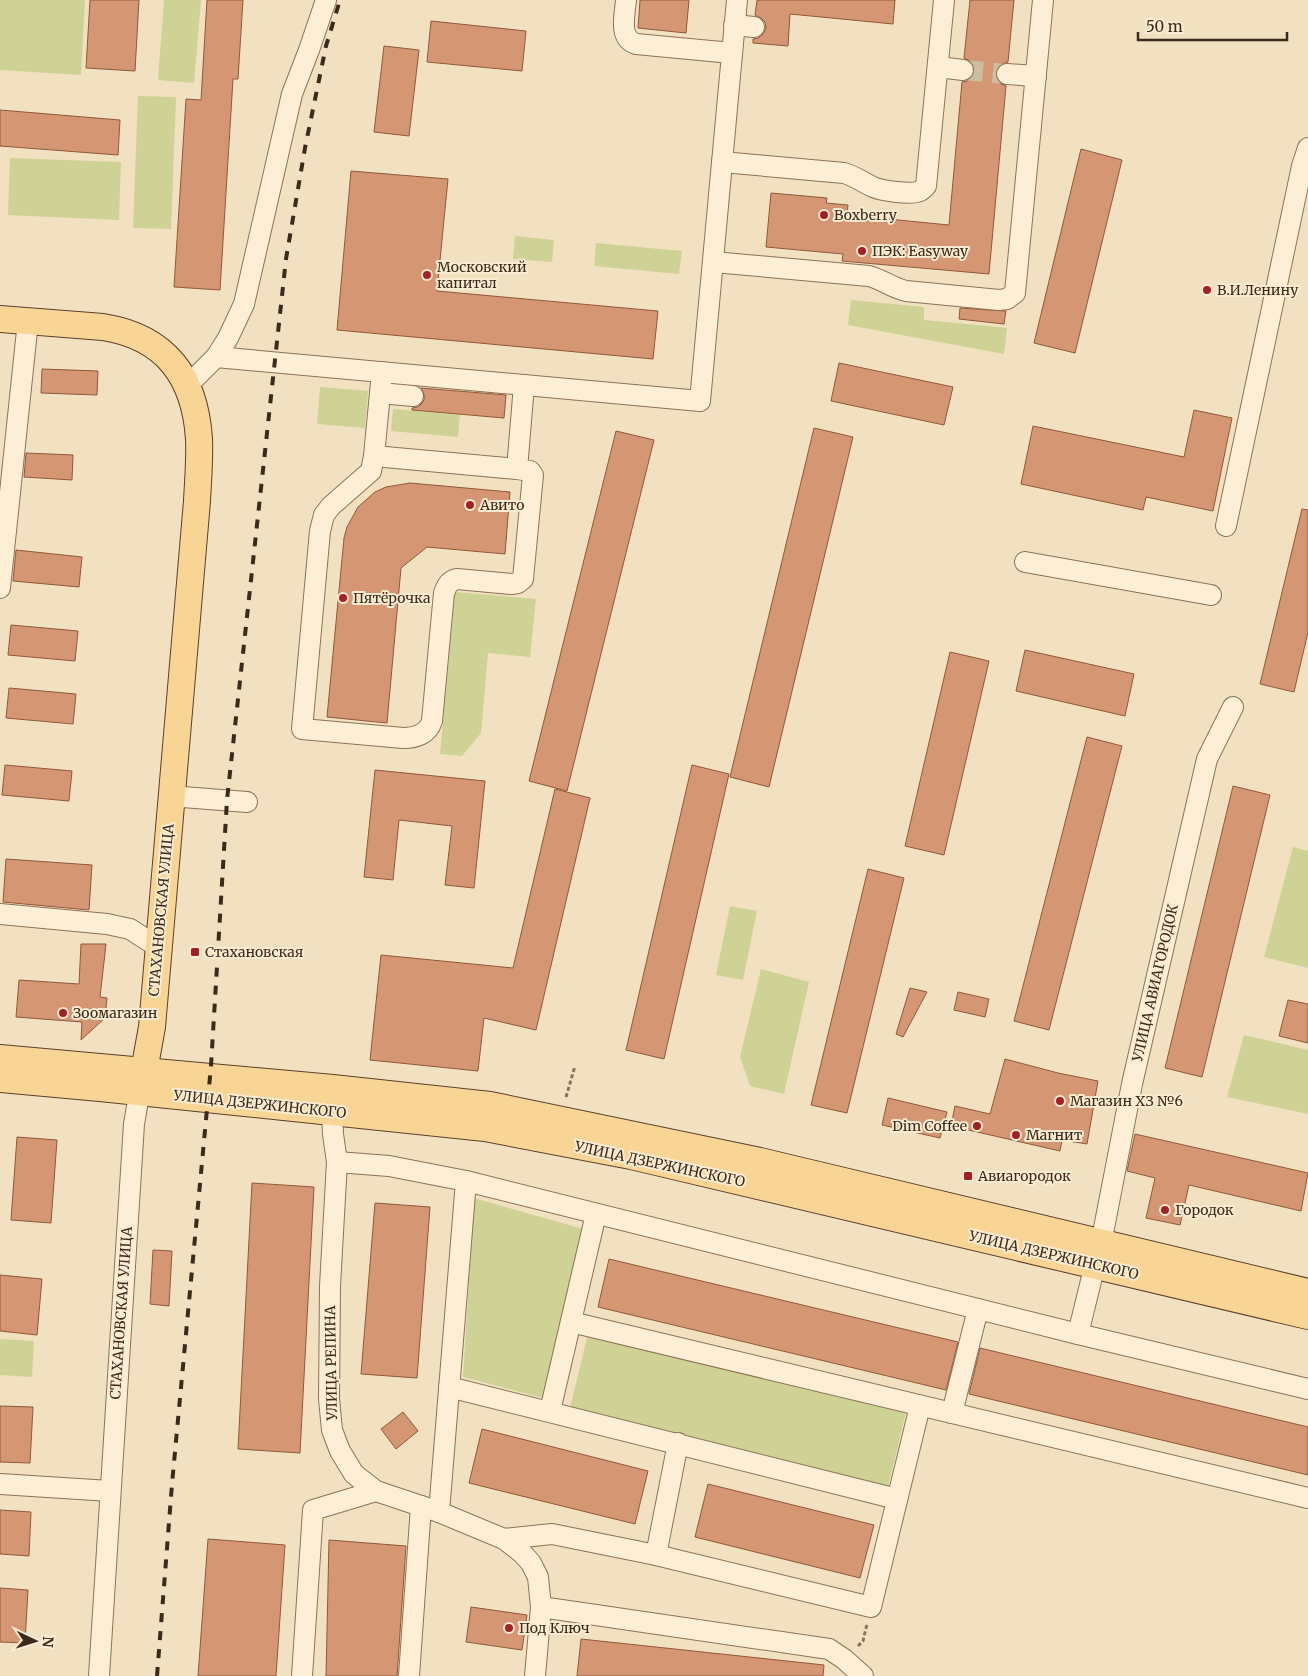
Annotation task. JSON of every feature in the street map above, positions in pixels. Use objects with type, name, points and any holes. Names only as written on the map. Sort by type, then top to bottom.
[{"type":"main road","name":"СТАХАНОВСКАЯ УЛИЦА","points":[[0,319],[103,327],[137,336],[162,352],[178,369],[188,385],[196,410],[199,440],[197,501],[170,796],[152,1027],[142,1081]]},
{"type":"main road","name":"УЛИЦА ДЗЕРЖИНСКОГО","points":[[0,1058],[332,1112],[485,1128],[621,1154],[1098,1254],[1308,1292]]},
{"type":"main road","name":"УЛИЦА ДЗЕРЖИНСКОГО","points":[[0,1079],[142,1081],[333,1088],[490,1105],[760,1161],[1098,1254],[1308,1316]]},
{"type":"street","points":[[188,385],[216,357],[228,338],[244,304],[292,94],[326,0]]},
{"type":"street","points":[[626,0],[624,26],[629,42],[732,53]]},
{"type":"street","points":[[216,357],[700,401],[732,53],[744,26],[737,0]]},
{"type":"street","points":[[722,162],[844,173],[884,190],[919,192],[926,186],[928,178],[944,0]]},
{"type":"street","points":[[713,262],[870,276],[906,292],[999,300],[1007,299],[1015,294],[1043,0]]},
{"type":"street","points":[[938,68],[963,70]]},
{"type":"street","points":[[1007,74],[1036,76]]},
{"type":"street","points":[[1226,526],[1302,166],[1308,148]]},
{"type":"street","points":[[0,588],[28,321]]},
{"type":"street","points":[[374,456],[517,469],[530,471],[533,475],[523,579],[518,583],[511,584],[457,579],[446,585],[432,721],[430,728],[417,736],[403,738],[302,729],[320,531],[324,515],[331,506],[371,471],[382,372]]},
{"type":"street","points":[[517,469],[524,385]]},
{"type":"street","points":[[380,393],[413,396]]},
{"type":"street","points":[[1025,562],[1211,595]]},
{"type":"street","name":"УЛИЦА АВИАГОРОДОК","points":[[1078,1334],[1098,1254],[1132,1084],[1207,759],[1233,707]]},
{"type":"street","points":[[170,796],[247,802]]},
{"type":"street","points":[[0,914],[107,924],[130,928],[158,947]]},
{"type":"street","name":"СТАХАНОВСКАЯ УЛИЦА","points":[[99,1676],[133,1134],[142,1081]]},
{"type":"street","name":"УЛИЦА РЕПИНА","points":[[332,1112],[337,1162],[330,1286],[329,1399],[332,1430],[340,1451],[354,1474],[376,1491],[430,1509],[504,1539],[531,1562],[538,1577],[542,1607],[535,1676]]},
{"type":"street","points":[[337,1162],[389,1166],[466,1180],[1078,1334],[1308,1389]]},
{"type":"street","points":[[409,1676],[430,1509],[449,1387],[466,1180]]},
{"type":"street","points":[[550,1411],[596,1214]]},
{"type":"street","points":[[952,1413],[978,1309]]},
{"type":"street","points":[[571,1322],[1308,1498]]},
{"type":"street","points":[[449,1387],[897,1499]]},
{"type":"street","points":[[504,1539],[552,1534],[656,1555],[871,1607],[920,1406]]},
{"type":"street","points":[[656,1555],[678,1443]]},
{"type":"street","points":[[0,1484],[110,1491]]},
{"type":"street","points":[[302,1676],[313,1510],[376,1491]]},
{"type":"street","points":[[542,1607],[829,1649],[863,1676]]},
{"type":"path","points":[[566,1099],[575,1066]]},
{"type":"path","points":[[844,1659],[863,1641],[871,1607]]},
{"type":"green space","points":[[0,0],[85,0],[81,75],[0,70]]},
{"type":"green space","points":[[164,0],[201,0],[194,83],[158,80]]},
{"type":"green space","points":[[138,96],[176,97],[171,229],[133,228]]},
{"type":"green space","points":[[10,158],[121,162],[119,220],[8,215]]},
{"type":"green space","points":[[515,236],[554,240],[552,262],[513,259]]},
{"type":"green space","points":[[596,243],[682,251],[679,274],[594,266]]},
{"type":"green space","points":[[851,300],[924,307],[924,320],[1007,328],[1004,354],[848,325]]},
{"type":"green space","points":[[320,387],[368,391],[365,428],[317,424]]},
{"type":"green space","points":[[393,409],[460,415],[458,437],[391,431]]},
{"type":"green space","points":[[455,592],[536,599],[530,657],[488,653],[481,733],[462,756],[440,754]]},
{"type":"green space","points":[[1293,847],[1308,851],[1308,968],[1264,957]]},
{"type":"green space","points":[[730,906],[757,911],[743,980],[716,975]]},
{"type":"green space","points":[[761,969],[809,982],[784,1094],[750,1086],[740,1057]]},
{"type":"green space","points":[[1244,1035],[1308,1050],[1308,1114],[1227,1097]]},
{"type":"green space","points":[[474,1198],[583,1229],[543,1398],[463,1377]]},
{"type":"green space","points":[[588,1334],[906,1412],[888,1487],[568,1416]]},
{"type":"green space","points":[[0,1339],[34,1341],[32,1377],[0,1375]]},
{"type":"building","points":[[90,0],[139,0],[135,71],[86,68]]},
{"type":"building","points":[[207,0],[243,0],[238,79],[233,79],[220,290],[174,287],[186,99],[201,100]]},
{"type":"building","points":[[640,0],[689,0],[686,33],[638,28]]},
{"type":"building","points":[[757,0],[895,0],[893,24],[790,14],[788,46],[753,43],[753,39],[763,34],[766,28],[765,22],[755,15]]},
{"type":"building","points":[[970,0],[1014,0],[1008,62],[1001,64],[995,73],[997,80],[1006,86],[989,274],[842,261],[843,254],[766,247],[771,193],[827,198],[826,203],[848,205],[847,215],[949,225],[962,82],[972,77],[975,71],[970,61],[964,58]]},
{"type":"building","points":[[431,21],[526,31],[522,71],[427,62]]},
{"type":"building","points":[[384,46],[419,50],[409,136],[374,132]]},
{"type":"building","points":[[0,110],[120,120],[118,155],[0,146]]},
{"type":"building","points":[[1081,149],[1122,160],[1075,353],[1034,343]]},
{"type":"building","points":[[351,171],[448,179],[437,291],[658,311],[653,359],[337,330]]},
{"type":"building","points":[[960,308],[1006,311],[1004,324],[959,319]]},
{"type":"building","points":[[839,363],[953,387],[944,425],[831,401]]},
{"type":"building","points":[[42,369],[98,371],[97,395],[41,393]]},
{"type":"building","points":[[421,388],[506,395],[504,418],[412,410],[412,408],[418,407],[423,402],[425,397]]},
{"type":"building","points":[[1194,410],[1232,418],[1213,511],[1146,497],[1143,510],[1021,484],[1033,426],[1184,457]]},
{"type":"building","points":[[814,428],[853,437],[769,787],[730,777]]},
{"type":"building","points":[[616,431],[654,440],[567,791],[529,781]]},
{"type":"building","points":[[26,453],[73,455],[72,480],[24,477]]},
{"type":"building","points":[[410,483],[510,492],[505,554],[427,547],[401,568],[387,723],[327,717],[344,538],[347,527],[358,507],[375,492],[386,487]]},
{"type":"building","points":[[1302,509],[1308,510],[1308,632],[1294,692],[1260,684]]},
{"type":"building","points":[[16,550],[82,557],[79,587],[13,581]]},
{"type":"building","points":[[11,625],[78,631],[75,661],[8,655]]},
{"type":"building","points":[[1025,650],[1134,674],[1125,716],[1016,691]]},
{"type":"building","points":[[950,652],[989,661],[944,855],[905,846]]},
{"type":"building","points":[[9,688],[76,694],[73,724],[6,718]]},
{"type":"building","points":[[1087,737],[1122,746],[1049,1030],[1014,1021]]},
{"type":"building","points":[[5,765],[72,771],[69,801],[2,795]]},
{"type":"building","points":[[692,765],[729,774],[664,1059],[626,1050]]},
{"type":"building","points":[[375,770],[485,781],[474,888],[445,885],[452,826],[399,820],[393,880],[364,877]]},
{"type":"building","points":[[1233,786],[1270,795],[1202,1077],[1165,1068]]},
{"type":"building","points":[[555,789],[590,798],[536,1030],[484,1018],[478,1071],[370,1060],[381,955],[513,968]]},
{"type":"building","points":[[6,859],[92,865],[89,910],[3,902]]},
{"type":"building","points":[[868,869],[904,878],[847,1113],[811,1105]]},
{"type":"building","points":[[81,944],[106,944],[100,997],[107,998],[105,1018],[81,1040],[82,1022],[16,1017],[19,980],[79,984]]},
{"type":"building","points":[[910,988],[927,992],[903,1037],[896,1034]]},
{"type":"building","points":[[958,992],[989,999],[985,1017],[954,1010]]},
{"type":"building","points":[[1288,1000],[1308,1004],[1308,1043],[1279,1036]]},
{"type":"building","points":[[1005,1059],[1098,1081],[1087,1144],[1062,1140],[1060,1151],[951,1126],[955,1106],[990,1114]]},
{"type":"building","points":[[888,1098],[947,1112],[940,1138],[882,1125]]},
{"type":"building","points":[[1135,1134],[1308,1173],[1301,1211],[1189,1185],[1180,1225],[1146,1218],[1155,1178],[1127,1171]]},
{"type":"building","points":[[17,1137],[57,1140],[51,1223],[11,1220]]},
{"type":"building","points":[[252,1183],[314,1187],[300,1453],[238,1449]]},
{"type":"building","points":[[375,1203],[430,1207],[417,1378],[361,1374]]},
{"type":"building","points":[[153,1250],[172,1251],[169,1306],[150,1304]]},
{"type":"building","points":[[609,1259],[958,1342],[946,1390],[598,1307]]},
{"type":"building","points":[[0,1275],[42,1279],[37,1335],[0,1331]]},
{"type":"building","points":[[980,1348],[1308,1427],[1308,1475],[969,1394]]},
{"type":"building","points":[[0,1406],[33,1407],[30,1463],[0,1462]]},
{"type":"building","points":[[403,1412],[418,1431],[396,1449],[381,1429]]},
{"type":"building","points":[[482,1429],[648,1471],[635,1524],[469,1483]]},
{"type":"building","points":[[708,1484],[874,1525],[860,1578],[695,1537]]},
{"type":"building","points":[[0,1510],[31,1512],[29,1556],[0,1554]]},
{"type":"building","points":[[208,1539],[285,1545],[276,1676],[198,1676]]},
{"type":"building","points":[[329,1540],[406,1546],[397,1676],[326,1676]]},
{"type":"building","points":[[0,1588],[28,1590],[25,1643],[0,1642]]},
{"type":"building","points":[[471,1607],[527,1615],[522,1650],[466,1642]]},
{"type":"building","points":[[581,1639],[824,1665],[823,1676],[577,1676]]},
{"type":"tunnel","points":[[963,70],[1007,74]]},
{"type":"railway","points":[[157,1676],[172,1484],[211,1066],[227,800],[286,259],[305,148],[326,46],[340,0]]},
{"type":"place","name":"Boxberry","points":[[824,215]]},
{"type":"place","name":"ПЭК: Easyway","points":[[862,251]]},
{"type":"place","name":"Московский капитал","points":[[427,275]]},
{"type":"place","name":"В.И.Ленину","points":[[1207,290]]},
{"type":"place","name":"Авито","points":[[470,505]]},
{"type":"place","name":"Пятёрочка","points":[[343,598]]},
{"type":"place","name":"Стахановская","points":[[195,952]]},
{"type":"place","name":"Зоомагазин","points":[[63,1013]]},
{"type":"place","name":"Магазин ХЗ №6","points":[[1060,1101]]},
{"type":"place","name":"Dim Coffee","points":[[977,1126]]},
{"type":"place","name":"Магнит","points":[[1016,1135]]},
{"type":"place","name":"Авиагородок","points":[[968,1176]]},
{"type":"place","name":"Городок","points":[[1165,1210]]},
{"type":"place","name":"Под Ключ","points":[[509,1628]]}]
